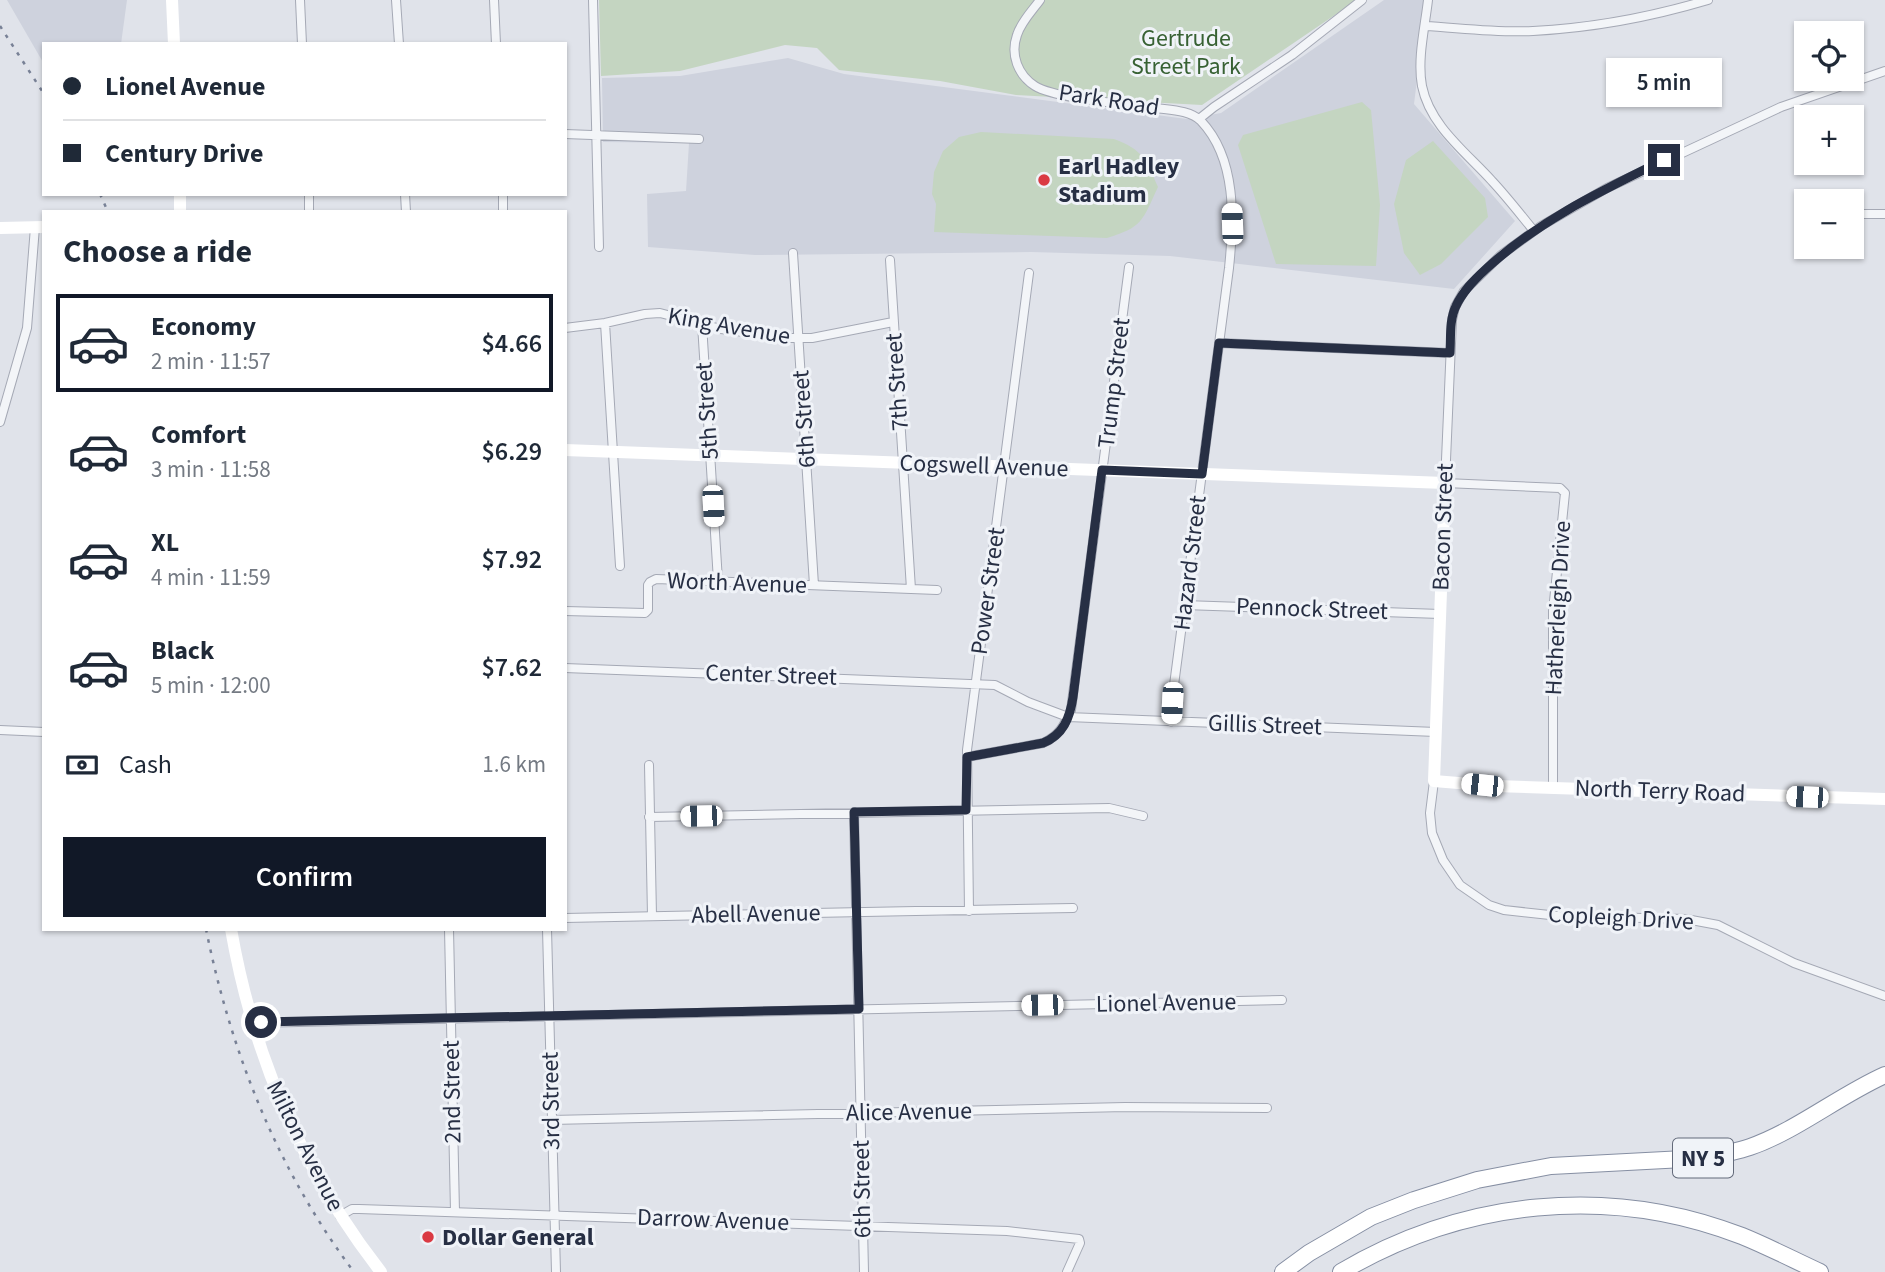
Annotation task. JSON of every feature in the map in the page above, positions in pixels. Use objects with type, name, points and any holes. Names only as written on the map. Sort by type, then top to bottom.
[{"type":"highway","name":"NY 5","points":[[1283,1272],[1345,1231],[1371,1217],[1414,1200],[1477,1180],[1550,1166],[1703,1158],[1725,1154],[1774,1136],[1885,1075]]},
{"type":"highway","points":[[1857,1089],[1885,1086]]},
{"type":"highway","points":[[1340,1272],[1370,1254],[1408,1237],[1456,1221],[1514,1209],[1560,1206],[1640,1210],[1697,1222],[1742,1236],[1820,1272]]},
{"type":"street","points":[[172,0],[174,42]]},
{"type":"street","points":[[300,0],[302,42]]},
{"type":"street","points":[[396,0],[399,42]]},
{"type":"street","points":[[494,0],[496,42]]},
{"type":"street","points":[[593,0],[600,247]]},
{"type":"street","name":"Park Road","points":[[1040,0],[1020,28],[1014,46],[1017,65],[1037,87],[1068,95],[1176,111],[1199,119]]},
{"type":"street","points":[[1199,119],[1292,55],[1362,0]]},
{"type":"street","points":[[1428,0],[1421,75],[1424,94],[1432,113],[1534,231]]},
{"type":"street","points":[[1425,26],[1530,31],[1592,26],[1675,10],[1708,0]]},
{"type":"street","name":"Bacon Street","points":[[1434,781],[1452,320],[1455,307],[1464,291],[1501,255],[1534,231],[1607,188],[1781,107],[1885,71]]},
{"type":"street","name":"Hazard Street","points":[[1171,722],[1232,238],[1230,188],[1217,143],[1199,119]]},
{"type":"street","points":[[567,134],[699,139]]},
{"type":"street","points":[[1864,214],[1885,214]]},
{"type":"street","points":[[0,228],[39,227],[27,328],[0,422]]},
{"type":"street","name":"6th Street","points":[[793,253],[814,585]]},
{"type":"street","name":"7th Street","points":[[890,260],[911,589]]},
{"type":"street","name":"Trump Street","points":[[1068,717],[1073,697],[1129,267]]},
{"type":"street","name":"Power Street","points":[[969,911],[967,757],[1029,273]]},
{"type":"street","name":"King Avenue","points":[[567,328],[660,313],[721,329],[812,338],[893,322]]},
{"type":"street","points":[[605,323],[620,566]]},
{"type":"street","name":"5th Street","points":[[702,324],[718,581]]},
{"type":"street","points":[[1219,343],[1450,353]]},
{"type":"street","name":"Cogswell Avenue","points":[[567,450],[1445,483]]},
{"type":"street","name":"Hatherleigh Drive","points":[[1445,483],[1560,488],[1565,493],[1552,633],[1553,787]]},
{"type":"street","name":"Worth Avenue","points":[[567,611],[645,613],[648,610],[650,582],[656,579],[937,590]]},
{"type":"street","name":"Pennock Street","points":[[1184,605],[1440,614]]},
{"type":"street","name":"Center Street","points":[[567,668],[976,684]]},
{"type":"street","name":"Gillis Street","points":[[976,684],[995,685],[1028,702],[1068,717],[1436,732]]},
{"type":"street","points":[[967,757],[1043,743],[1055,738],[1068,717]]},
{"type":"street","points":[[0,730],[42,732]]},
{"type":"street","points":[[649,765],[652,916]]},
{"type":"street","name":"North Terry Road","points":[[1434,781],[1496,786],[1885,799]]},
{"type":"street","name":"Copleigh Drive","points":[[1434,781],[1430,813],[1432,834],[1443,860],[1460,885],[1489,905],[1504,910],[1559,916],[1686,919],[1718,925],[1794,963],[1885,996]]},
{"type":"street","points":[[649,817],[1109,807],[1143,816]]},
{"type":"street","name":"6th Street","points":[[854,812],[864,1272]]},
{"type":"street","name":"Abell Avenue","points":[[567,918],[1073,908]]},
{"type":"street","name":"Milton Avenue","points":[[231,931],[252,1023],[285,1116],[340,1216],[380,1272]]},
{"type":"street","name":"2nd Street","points":[[449,931],[455,1212]]},
{"type":"street","name":"3rd Street","points":[[547,931],[556,1272]]},
{"type":"street","name":"Lionel Avenue","points":[[252,1023],[1282,1000]]},
{"type":"street","name":"Alice Avenue","points":[[551,1120],[1125,1107],[1267,1108]]},
{"type":"street","name":"Darrow Avenue","points":[[340,1216],[352,1209],[359,1209],[1007,1231],[1079,1239],[1079,1247],[1067,1272]]},
{"type":"shaded area","points":[[7,0],[127,0],[121,42],[42,42],[42,61]]},
{"type":"shaded area","points":[[1384,0],[1427,0],[1414,104],[1515,221],[1454,289],[1170,256],[1031,252],[755,255],[648,247],[647,194],[686,191],[689,143],[603,142],[602,78],[680,76],[788,58],[844,74],[1187,119],[1221,113]]},
{"type":"green space","name":"Gertrude Street Park","points":[[599,0],[1357,0],[1202,105],[1016,95],[940,81],[839,70],[817,48],[785,45],[680,71],[601,76]]},
{"type":"green space","points":[[1362,102],[1371,110],[1380,205],[1376,266],[1276,264],[1238,145],[1243,135]]},
{"type":"green space","name":"Earl Hadley Stadium","points":[[981,132],[1114,139],[1138,152],[1158,187],[1135,226],[1107,238],[934,232],[934,172],[943,151],[959,137]]},
{"type":"green space","points":[[1433,141],[1485,198],[1488,217],[1441,264],[1420,275],[1404,253],[1394,204],[1406,160]]},
{"type":"railway","points":[[0,26],[42,91]]},
{"type":"railway","points":[[101,196],[107,210]]},
{"type":"railway","points":[[206,931],[229,1021],[261,1109],[302,1193],[354,1272]]},
{"type":"place","name":"Earl Hadley Stadium","points":[[1044,180]]},
{"type":"place","name":"Dollar General","points":[[428,1237]]},
{"type":"route","points":[[261,1022],[859,1009],[854,812],[966,810],[967,757],[1043,743],[1055,738],[1071,710],[1102,470],[1202,474],[1219,343],[1450,353],[1455,307],[1464,291],[1501,255],[1541,226],[1607,188],[1664,160]]}]
